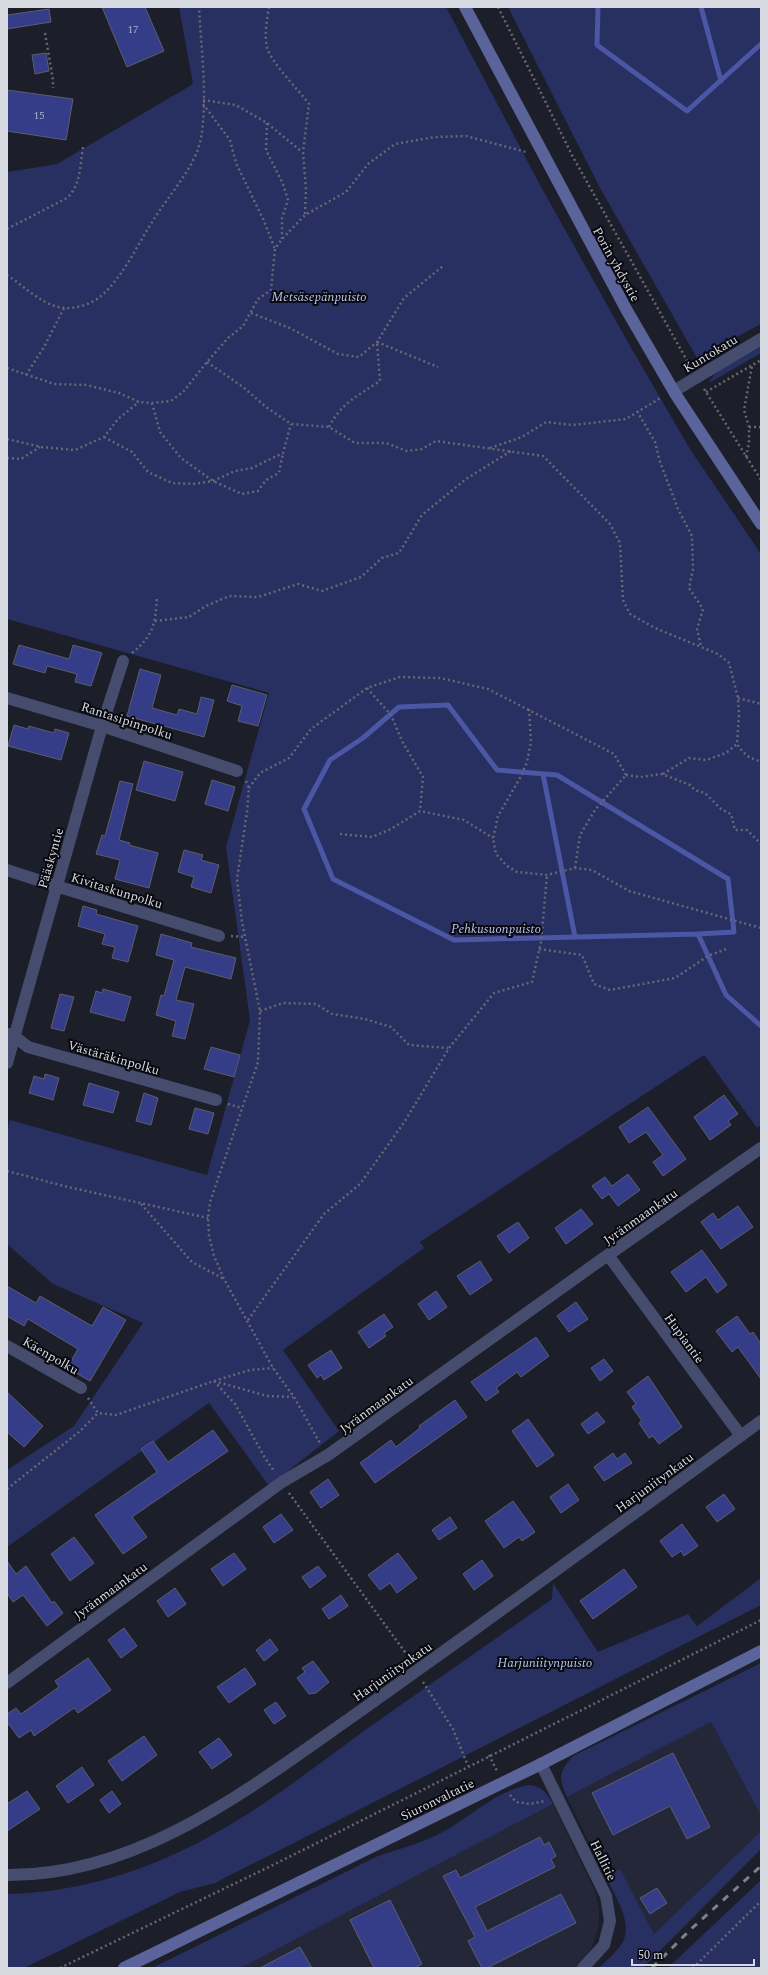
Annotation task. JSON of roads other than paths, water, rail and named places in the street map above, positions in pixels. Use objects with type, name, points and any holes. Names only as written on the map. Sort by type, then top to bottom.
[{"type":"main road","name":"Porin yhdystie","points":[[465,7],[544,158],[626,309],[675,393],[761,524]]},
{"type":"main road","name":"Siuronvaltatie","points":[[124,1968],[541,1764],[761,1652]]},
{"type":"street","name":"Kuntokatu","points":[[675,393],[697,377],[761,339]]},
{"type":"street","name":"Pääskyntie","points":[[7,1063],[11,1035],[122,661]]},
{"type":"street","name":"Rantasipinpolku","points":[[7,698],[102,726],[237,771]]},
{"type":"street","name":"Kivitaskunpolku","points":[[7,870],[219,936]]},
{"type":"street","name":"Västäräkinpolku","points":[[11,1035],[28,1047],[216,1100]]},
{"type":"street","name":"Jyränmaankatu","points":[[7,1683],[282,1482],[328,1455],[608,1255],[761,1148]]},
{"type":"street","name":"Hupiantie","points":[[608,1255],[741,1436]]},
{"type":"street","name":"Käenpolku","points":[[7,1346],[81,1388]]},
{"type":"street","name":"Harjuniitynkatu","points":[[7,1874],[30,1875],[83,1867],[126,1854],[186,1826],[252,1788],[761,1422]]},
{"type":"street","name":"Hallitie","points":[[541,1764],[606,1896],[610,1921],[604,1945],[582,1968]]},
{"type":"waterway","points":[[598,7],[597,45],[687,111],[761,44]]},
{"type":"waterway","points":[[701,7],[721,81]]},
{"type":"waterway","points":[[698,934],[734,932],[728,879],[557,775],[497,770],[448,705],[399,707],[363,738],[330,760],[304,809],[333,879],[454,940],[698,934],[726,995],[761,1026]]},
{"type":"waterway","points":[[543,774],[575,937]]},
{"type":"railway","points":[[652,1968],[690,1930],[761,1866]]},
{"type":"park label","name":"Metsäsepänpuisto","points":[[319,296]]},
{"type":"park label","name":"Pehkusuonpuisto","points":[[496,928]]},
{"type":"park label","name":"Harjuniitynpuisto","points":[[545,1662]]}]
